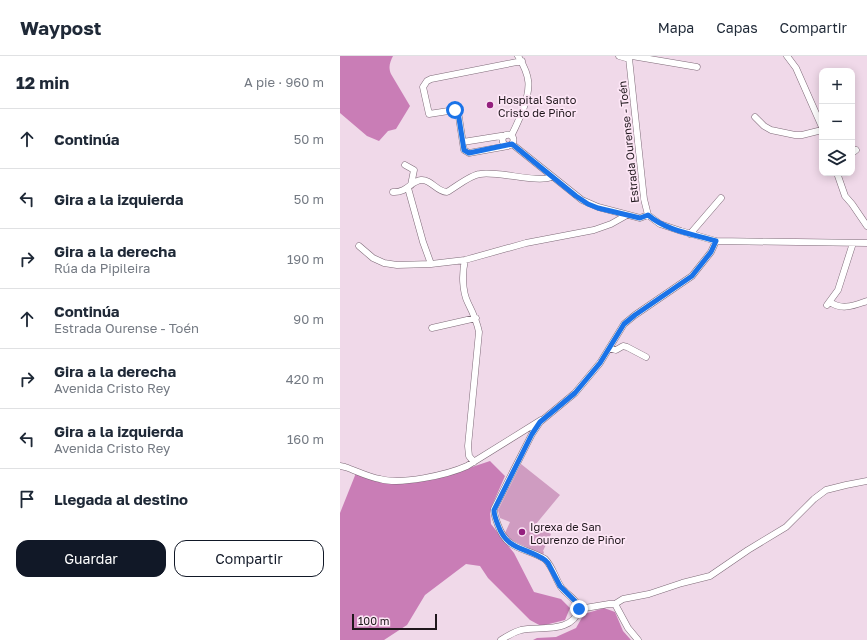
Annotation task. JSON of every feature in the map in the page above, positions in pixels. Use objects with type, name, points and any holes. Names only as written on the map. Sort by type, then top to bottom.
[{"type":"street","points":[[620,56],[697,67]]},
{"type":"street","points":[[787,56],[796,68],[819,120]]},
{"type":"street","name":"Estrada Ourense - Toén","points":[[631,57],[644,199],[648,215],[660,224],[716,241],[867,243]]},
{"type":"street","points":[[510,145],[469,153],[464,150],[458,111],[455,110],[429,114],[422,90],[424,84],[431,80],[520,59],[527,74],[529,89],[517,124],[509,135],[504,137],[502,142],[504,145],[510,145],[588,204],[640,218],[648,215]]},
{"type":"street","points":[[755,118],[771,130],[795,135],[802,135],[819,131]]},
{"type":"street","points":[[462,142],[509,135]]},
{"type":"street","points":[[509,135],[513,139],[510,145]]},
{"type":"street","points":[[405,165],[414,170],[410,187],[423,242],[431,264]]},
{"type":"street","points":[[393,192],[400,192],[420,180],[424,180],[445,192],[478,174],[541,178],[552,177]]},
{"type":"street","points":[[838,176],[844,196],[852,204],[867,226]]},
{"type":"street","points":[[690,234],[721,198]]},
{"type":"street","points":[[359,246],[373,258],[384,263],[397,265],[431,264],[465,260],[526,243],[597,229],[611,224],[627,215]]},
{"type":"street","points":[[501,640],[520,631],[552,628],[563,625],[576,617],[579,609],[575,601],[560,586],[548,563],[541,557],[507,541],[502,534],[495,517],[494,513],[496,507],[532,434],[544,418],[575,393],[600,363],[620,330],[629,320],[695,273],[711,252],[716,241]]},
{"type":"street","points":[[853,243],[838,290],[829,303],[842,307],[867,301]]},
{"type":"street","points":[[465,260],[463,273],[467,299],[476,318],[479,334],[468,446],[470,456],[474,462]]},
{"type":"street","points":[[432,328],[476,318]]},
{"type":"street","points":[[609,348],[616,350],[623,346],[646,357]]},
{"type":"street","points":[[340,466],[379,479],[400,480],[428,477],[461,469],[535,422],[544,418]]},
{"type":"street","points":[[511,438],[527,432],[532,434]]},
{"type":"street","points":[[579,609],[615,604],[623,600],[710,576],[786,526],[814,499],[826,490],[867,481]]},
{"type":"street","points":[[615,604],[628,628],[638,640]]},
{"type":"shaded area","points":[[340,56],[393,56],[390,65],[391,74],[410,106],[396,129],[388,131],[379,141],[367,136],[340,113]]},
{"type":"shaded area","points":[[490,461],[505,476],[491,508],[491,524],[514,553],[534,592],[561,599],[570,608],[565,620],[541,626],[530,620],[488,578],[480,566],[466,564],[425,595],[407,625],[384,640],[340,640],[340,513],[356,473],[386,483],[469,468]]},
{"type":"shaded area","points":[[521,464],[560,495],[536,524],[548,530],[547,532],[551,534],[543,551],[543,555],[509,539],[505,533],[510,522],[500,518],[498,510]]},
{"type":"shaded area","points":[[604,608],[615,612],[623,631],[631,640],[533,640],[537,638],[556,637],[576,628],[584,614]]},
{"type":"place","name":"Hospital Santo Cristo de Piñor","points":[[490,105]]},
{"type":"place","name":"Igrexa de San Lourenzo de Piñor","points":[[522,532]]},
{"type":"route","points":[[455,110],[458,112],[464,150],[466,152],[469,153],[512,144],[517,150],[588,204],[598,208],[640,218],[648,215],[660,224],[670,228],[716,241],[711,252],[692,276],[624,324],[600,363],[575,393],[540,422],[532,434],[494,510],[498,526],[504,538],[511,544],[545,560],[560,586],[575,601],[579,609]]}]
